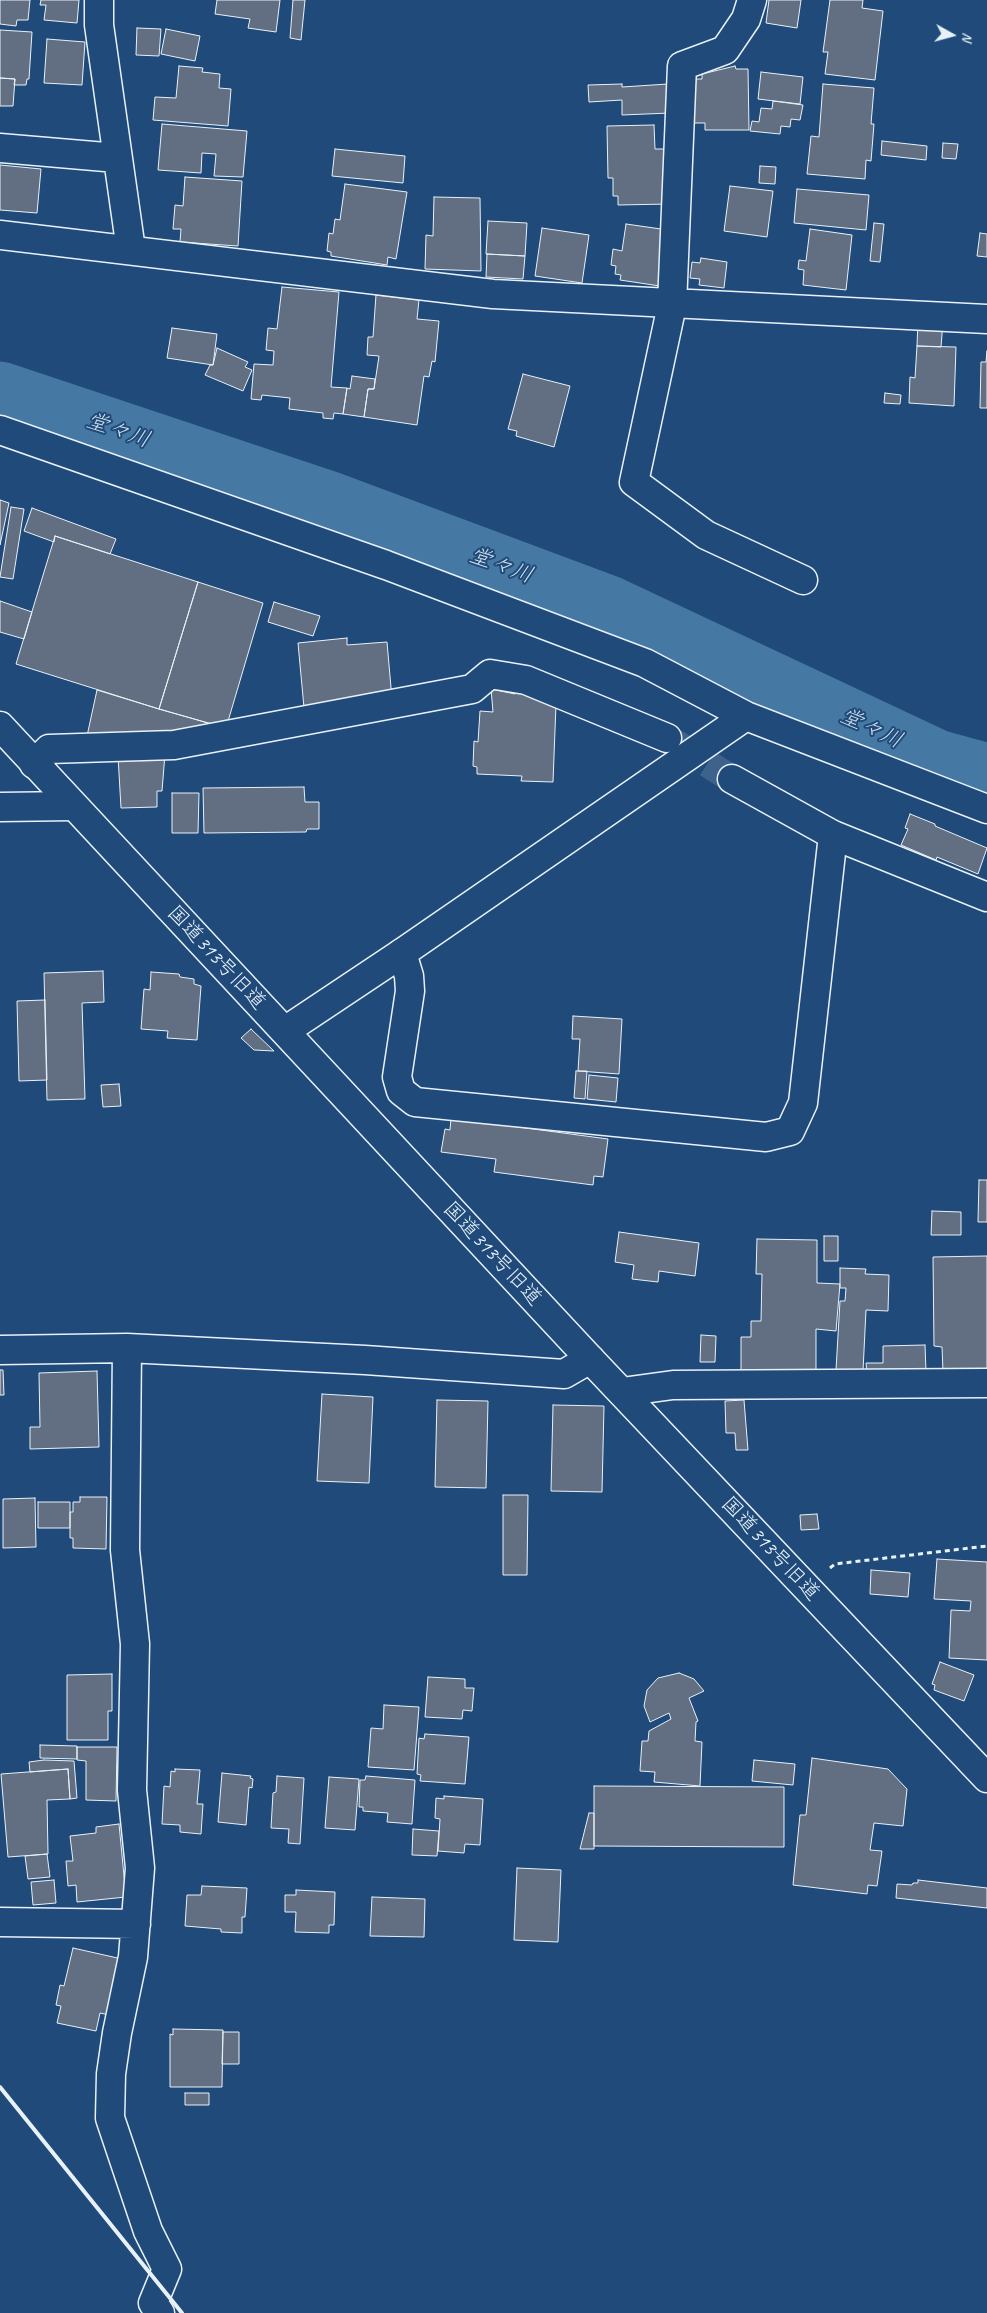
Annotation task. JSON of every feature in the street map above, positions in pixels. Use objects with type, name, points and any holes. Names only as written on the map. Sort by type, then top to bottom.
[{"type":"street","points":[[99,0],[98,25],[131,250]]},
{"type":"street","points":[[752,0],[746,19],[725,50],[682,66],[672,305],[634,482],[706,535],[802,580]]},
{"type":"street","points":[[0,148],[117,158]]},
{"type":"street","points":[[0,235],[493,294],[672,305],[987,320]]},
{"type":"street","points":[[0,430],[386,566],[646,663],[746,716],[987,809]]},
{"type":"street","points":[[34,764],[49,749],[174,744],[472,690],[490,674],[526,680],[667,738]]},
{"type":"street","points":[[285,1031],[402,953],[746,716]]},
{"type":"street","name":"国道313号旧道","points":[[0,726],[590,1359],[987,1778]]},
{"type":"street","points":[[732,779],[833,835],[987,897]]},
{"type":"street","points":[[0,807],[73,806]]},
{"type":"street","points":[[402,953],[409,976],[410,991],[397,1078],[401,1091],[415,1102],[766,1137],[790,1131],[802,1103],[833,835]]},
{"type":"street","points":[[0,1350],[127,1348],[365,1360],[564,1374],[590,1359]]},
{"type":"street","points":[[127,1348],[125,1550],[135,1644],[132,1790],[140,1868],[133,1957],[117,2032],[111,2074],[110,2118],[148,2231],[167,2269],[153,2303],[160,2313]]},
{"type":"street","points":[[622,1392],[673,1385],[987,1382]]},
{"type":"street","points":[[0,1922],[136,1924]]},
{"type":"path","points":[[806,1587],[835,1564],[987,1546]]},
{"type":"building","points":[[0,0],[30,0],[28,20],[17,20],[16,26],[0,24]]},
{"type":"building","points":[[41,0],[79,0],[77,23],[44,20],[46,5],[40,5]]},
{"type":"building","points":[[217,0],[280,0],[276,32],[248,28],[250,19],[215,14]]},
{"type":"building","points":[[293,0],[305,0],[301,40],[290,38]]},
{"type":"building","points":[[769,0],[801,0],[797,28],[766,23]]},
{"type":"building","points":[[830,0],[863,0],[862,8],[883,11],[875,80],[825,74],[828,52],[823,52]]},
{"type":"building","points":[[137,28],[161,29],[159,56],[136,55]]},
{"type":"building","points":[[166,29],[200,36],[195,61],[161,54]]},
{"type":"building","points":[[0,30],[32,32],[29,79],[27,79],[26,85],[14,85],[15,79],[0,78]]},
{"type":"building","points":[[47,39],[85,42],[82,85],[44,83]]},
{"type":"building","points":[[179,66],[203,68],[202,72],[220,74],[219,88],[231,89],[228,126],[153,120],[155,97],[176,98]]},
{"type":"building","points":[[735,66],[736,69],[748,69],[749,130],[705,130],[705,123],[691,123],[691,93],[695,93],[695,79],[702,79],[702,74]]},
{"type":"building","points":[[761,72],[803,77],[800,104],[758,99]]},
{"type":"building","points":[[0,78],[15,79],[13,106],[0,106]]},
{"type":"building","points":[[622,84],[622,87],[668,84],[670,113],[622,115],[622,100],[589,102],[588,85]]},
{"type":"building","points":[[823,84],[874,88],[871,124],[874,124],[871,161],[866,160],[865,179],[807,174],[811,136],[819,137]]},
{"type":"building","points":[[773,101],[803,105],[800,120],[791,119],[790,127],[781,126],[780,134],[750,131],[752,121],[759,122],[761,108],[772,109]]},
{"type":"building","points":[[162,124],[247,131],[243,177],[214,176],[216,154],[202,153],[201,173],[158,170]]},
{"type":"building","points":[[654,125],[655,149],[668,149],[669,204],[618,205],[618,196],[613,196],[613,178],[608,178],[607,126]]},
{"type":"building","points":[[882,141],[927,146],[926,160],[881,155]]},
{"type":"building","points":[[943,143],[958,144],[956,159],[942,158]]},
{"type":"building","points":[[335,149],[405,156],[403,183],[332,176]]},
{"type":"building","points":[[0,165],[41,169],[37,213],[0,210]]},
{"type":"building","points":[[760,166],[776,167],[775,184],[759,183]]},
{"type":"building","points":[[185,177],[242,181],[238,246],[180,242],[181,229],[173,229],[175,205],[183,206]]},
{"type":"building","points":[[345,184],[407,192],[396,259],[388,257],[387,265],[331,256],[331,252],[327,251],[329,233],[333,234],[335,219],[340,220]]},
{"type":"building","points":[[730,186],[773,191],[767,237],[724,231]]},
{"type":"building","points":[[797,189],[869,195],[866,230],[794,223]]},
{"type":"building","points":[[434,197],[480,198],[481,271],[425,269],[426,235],[433,236]]},
{"type":"building","points":[[488,221],[527,223],[525,256],[486,254]]},
{"type":"building","points":[[874,223],[884,224],[880,262],[870,261]]},
{"type":"building","points":[[626,224],[668,230],[660,286],[620,280],[621,275],[615,274],[616,266],[611,265],[613,249],[622,251]]},
{"type":"building","points":[[542,228],[589,235],[582,283],[535,276]]},
{"type":"building","points":[[810,229],[852,235],[846,290],[803,285],[804,270],[798,269],[799,260],[806,261]]},
{"type":"building","points":[[980,233],[987,234],[987,257],[977,256]]},
{"type":"building","points":[[487,254],[525,256],[523,279],[486,277]]},
{"type":"building","points":[[701,258],[727,262],[724,288],[699,285],[700,279],[690,278],[692,262],[700,263]]},
{"type":"building","points":[[282,287],[339,292],[331,387],[347,388],[343,414],[334,413],[333,419],[323,418],[323,413],[289,409],[290,398],[262,395],[261,400],[251,399],[254,364],[273,365],[274,351],[266,350],[268,328],[277,329]]},
{"type":"building","points":[[376,295],[419,300],[417,319],[439,321],[435,362],[432,361],[429,377],[424,376],[417,425],[364,417],[368,389],[374,389],[379,356],[367,355],[368,337],[373,337]]},
{"type":"building","points":[[918,321],[943,322],[941,347],[917,346]]},
{"type":"building","points":[[172,328],[217,334],[213,365],[167,358]]},
{"type":"building","points":[[917,346],[956,347],[954,406],[909,403],[910,377],[915,378]]},
{"type":"building","points":[[217,348],[248,362],[245,367],[252,370],[243,391],[205,375],[210,365],[213,365]]},
{"type":"building","points":[[987,351],[987,408],[980,408],[981,362],[986,362]]},
{"type":"building","points":[[523,374],[570,386],[554,447],[516,436],[517,431],[508,429]]},
{"type":"building","points":[[352,376],[375,379],[374,389],[368,389],[364,417],[343,414],[347,388],[350,389]]},
{"type":"building","points":[[885,393],[901,395],[900,404],[884,403]]},
{"type":"building","points":[[0,500],[9,503],[0,545]]},
{"type":"building","points":[[11,507],[24,509],[13,579],[0,577]]},
{"type":"building","points":[[32,508],[116,539],[110,554],[55,536],[54,542],[24,531]]},
{"type":"building","points":[[55,536],[198,582],[159,709],[16,664]]},
{"type":"building","points":[[198,582],[263,603],[226,728],[159,709]]},
{"type":"building","points":[[0,601],[32,612],[24,639],[0,632]]},
{"type":"building","points":[[274,602],[320,616],[313,636],[268,622]]},
{"type":"building","points":[[347,638],[347,645],[387,642],[392,699],[304,708],[298,643]]},
{"type":"building","points":[[515,688],[556,704],[553,782],[521,781],[522,776],[477,774],[477,767],[473,766],[474,741],[478,742],[480,711],[493,712],[491,689],[515,694]]},
{"type":"building","points":[[97,690],[222,727],[180,733],[87,736]]},
{"type":"building","points":[[165,754],[162,791],[157,791],[157,807],[121,808],[118,756]]},
{"type":"building","points":[[304,787],[305,802],[319,802],[319,829],[307,829],[306,832],[204,833],[203,788]]},
{"type":"building","points":[[172,793],[199,793],[198,833],[172,833]]},
{"type":"building","points":[[910,814],[987,848],[978,874],[937,857],[936,860],[901,845],[908,829],[905,828]]},
{"type":"building","points":[[103,971],[104,1002],[82,1003],[85,1099],[47,1100],[44,973]]},
{"type":"building","points":[[151,972],[179,974],[180,977],[194,979],[194,984],[201,986],[197,1040],[167,1038],[168,1031],[141,1029],[144,989],[150,990]]},
{"type":"building","points":[[45,1000],[47,1080],[19,1081],[17,1001]]},
{"type":"building","points":[[573,1016],[622,1019],[619,1074],[578,1071],[580,1039],[572,1039]]},
{"type":"building","points":[[251,1029],[274,1051],[254,1050],[241,1038]]},
{"type":"building","points":[[576,1071],[587,1071],[585,1099],[574,1098]]},
{"type":"building","points":[[589,1075],[618,1078],[616,1102],[587,1099]]},
{"type":"building","points":[[119,1084],[121,1106],[103,1107],[101,1085]]},
{"type":"building","points":[[451,1118],[608,1139],[603,1177],[594,1176],[593,1185],[494,1172],[496,1159],[441,1152],[445,1129],[450,1130]]},
{"type":"building","points":[[979,1180],[987,1180],[987,1222],[978,1222]]},
{"type":"building","points":[[932,1211],[961,1212],[961,1235],[931,1235]]},
{"type":"building","points":[[619,1232],[699,1243],[695,1276],[659,1271],[658,1282],[632,1279],[634,1265],[615,1262]]},
{"type":"building","points":[[824,1236],[838,1236],[838,1261],[824,1261]]},
{"type":"building","points":[[757,1239],[817,1240],[817,1283],[840,1284],[836,1331],[816,1329],[816,1373],[741,1372],[741,1337],[751,1337],[751,1321],[761,1321],[762,1274],[756,1274]]},
{"type":"building","points":[[987,1256],[987,1371],[943,1372],[942,1347],[934,1346],[933,1257]]},
{"type":"building","points":[[840,1268],[866,1269],[865,1274],[889,1275],[888,1311],[866,1310],[863,1371],[836,1370],[840,1301],[845,1301],[846,1288],[840,1288]]},
{"type":"building","points":[[701,1335],[716,1336],[715,1362],[700,1362]]},
{"type":"building","points":[[925,1345],[926,1372],[867,1374],[866,1363],[883,1363],[883,1346]]},
{"type":"building","points":[[0,1370],[3,1370],[4,1395],[0,1395]]},
{"type":"building","points":[[97,1371],[99,1447],[30,1449],[30,1427],[40,1427],[39,1373]]},
{"type":"building","points":[[322,1394],[373,1397],[369,1483],[317,1481]]},
{"type":"building","points":[[437,1400],[488,1401],[486,1488],[435,1487]]},
{"type":"building","points":[[744,1400],[748,1450],[736,1450],[735,1433],[726,1433],[725,1401]]},
{"type":"building","points":[[553,1405],[604,1406],[602,1492],[551,1491]]},
{"type":"building","points":[[503,1495],[528,1495],[527,1575],[503,1575]]},
{"type":"building","points":[[80,1497],[107,1497],[106,1549],[73,1548],[73,1538],[70,1538],[70,1512],[73,1512],[73,1502],[80,1502]]},
{"type":"building","points":[[35,1498],[36,1547],[3,1548],[3,1499]]},
{"type":"building","points":[[38,1502],[70,1502],[70,1528],[38,1528]]},
{"type":"building","points":[[817,1514],[819,1529],[801,1530],[800,1515]]},
{"type":"building","points":[[937,1559],[987,1562],[987,1660],[949,1658],[951,1610],[970,1611],[971,1601],[934,1599]]},
{"type":"building","points":[[871,1570],[910,1573],[908,1597],[870,1594]]},
{"type":"building","points":[[940,1662],[974,1675],[964,1701],[934,1690],[935,1685],[932,1684]]},
{"type":"building","points":[[679,1673],[694,1679],[704,1691],[689,1698],[698,1721],[696,1722],[695,1741],[702,1742],[700,1786],[654,1782],[655,1772],[640,1771],[642,1741],[648,1741],[649,1731],[671,1719],[669,1713],[650,1722],[644,1706],[647,1690],[658,1678]]},
{"type":"building","points":[[112,1674],[112,1711],[108,1711],[108,1740],[67,1740],[67,1675]]},
{"type":"building","points":[[428,1677],[465,1679],[465,1688],[474,1688],[472,1711],[463,1710],[462,1719],[425,1717]]},
{"type":"building","points":[[384,1705],[419,1707],[414,1770],[368,1767],[371,1728],[383,1729]]},
{"type":"building","points":[[425,1734],[469,1737],[465,1784],[420,1781],[421,1775],[417,1774],[419,1738],[424,1739]]},
{"type":"building","points":[[40,1745],[77,1746],[77,1759],[40,1758]]},
{"type":"building","points":[[77,1747],[117,1747],[116,1801],[86,1800],[86,1761],[77,1760]]},
{"type":"building","points":[[812,1758],[888,1769],[907,1789],[903,1826],[874,1823],[870,1850],[882,1851],[877,1886],[868,1885],[867,1894],[793,1885],[800,1815],[806,1815]]},
{"type":"building","points":[[44,1760],[74,1761],[77,1798],[70,1799],[68,1769],[30,1772],[29,1762]]},
{"type":"building","points":[[754,1760],[795,1764],[793,1785],[752,1781]]},
{"type":"building","points":[[68,1769],[70,1799],[47,1800],[48,1854],[8,1857],[1,1774]]},
{"type":"building","points":[[175,1769],[200,1770],[197,1804],[203,1804],[201,1834],[180,1832],[180,1825],[162,1824],[164,1786],[170,1787],[171,1771],[175,1772]]},
{"type":"building","points":[[222,1773],[251,1776],[250,1778],[253,1779],[252,1788],[249,1787],[246,1825],[218,1822]]},
{"type":"building","points":[[277,1776],[304,1778],[300,1844],[288,1843],[289,1829],[271,1828],[273,1793],[276,1792]]},
{"type":"building","points":[[366,1776],[415,1780],[412,1824],[387,1822],[388,1813],[363,1811],[363,1807],[359,1807],[360,1780],[365,1780]]},
{"type":"building","points":[[329,1777],[359,1779],[355,1830],[325,1828]]},
{"type":"building","points":[[594,1786],[784,1787],[784,1847],[594,1846]]},
{"type":"building","points":[[444,1796],[483,1799],[480,1845],[465,1844],[464,1853],[438,1851],[440,1819],[435,1818],[436,1798],[444,1799]]},
{"type":"building","points":[[589,1813],[594,1813],[594,1849],[580,1849]]},
{"type":"building","points":[[119,1824],[126,1897],[77,1902],[76,1885],[68,1886],[66,1861],[73,1861],[70,1836],[96,1833],[96,1827]]},
{"type":"building","points":[[413,1829],[439,1831],[437,1856],[412,1855]]},
{"type":"building","points":[[47,1854],[50,1877],[28,1879],[25,1856]]},
{"type":"building","points":[[517,1868],[561,1870],[558,1942],[514,1940]]},
{"type":"building","points":[[54,1880],[56,1903],[33,1905],[31,1882]]},
{"type":"building","points":[[918,1880],[987,1888],[987,1908],[896,1898],[897,1884],[912,1885],[913,1883],[918,1883]]},
{"type":"building","points":[[202,1886],[247,1888],[245,1917],[242,1917],[242,1933],[221,1932],[221,1929],[185,1926],[187,1895],[201,1895]]},
{"type":"building","points":[[296,1890],[335,1892],[334,1925],[329,1925],[329,1933],[295,1932],[296,1912],[285,1912],[285,1895],[296,1895]]},
{"type":"building","points":[[372,1897],[425,1899],[424,1937],[370,1936]]},
{"type":"building","points":[[73,1948],[122,1959],[109,2015],[100,2013],[96,2031],[57,2023],[61,2006],[56,2005],[60,1985],[64,1986]]},
{"type":"building","points":[[173,2029],[223,2030],[222,2087],[170,2087],[170,2034],[173,2035]]},
{"type":"building","points":[[223,2032],[239,2032],[239,2064],[222,2064]]},
{"type":"building","points":[[185,2093],[209,2093],[209,2105],[185,2105]]},
{"type":"waterway","name":"堂々川","points":[[0,392],[333,503],[609,606],[937,760],[987,774]]},
{"type":"tunnel","points":[[672,741],[732,779]]},
{"type":"railway","points":[[0,2087],[182,2313]]}]
